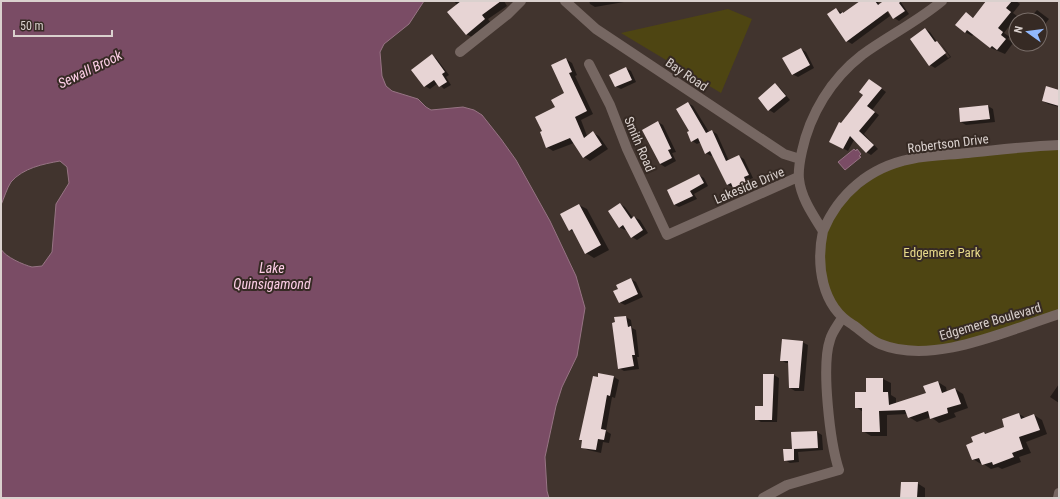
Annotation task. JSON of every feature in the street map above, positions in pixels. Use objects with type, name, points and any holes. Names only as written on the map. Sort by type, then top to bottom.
[{"type":"street","points":[[460,52],[508,14],[521,1]]},
{"type":"street","name":"Bay Road","points":[[565,1],[596,29],[784,154],[800,158]]},
{"type":"street","name":"Lakeside Drive","points":[[667,235],[798,177],[804,139],[821,102],[832,85],[861,56],[912,23],[942,1]]},
{"type":"street","name":"Smith Road","points":[[589,64],[610,105],[627,149],[667,235]]},
{"type":"street","name":"Robertson Drive","points":[[842,318],[832,305],[825,289],[822,278],[820,244],[823,231],[832,212],[855,185],[864,177],[894,164],[924,157],[1059,145]]},
{"type":"street","points":[[798,177],[800,187],[807,204],[823,231]]},
{"type":"street","name":"Edgemere Boulevard","points":[[842,318],[879,344],[901,350],[926,351],[970,343],[1059,314]]},
{"type":"street","points":[[763,498],[787,486],[839,470],[835,456],[829,412],[827,364],[830,339],[842,318]]},
{"type":"street","points":[[1058,498],[1059,493]]},
{"type":"green space","points":[[728,9],[752,19],[721,93],[621,33]]},
{"type":"green space","name":"Edgemere Park","points":[[1059,145],[1059,316],[970,343],[913,351],[879,343],[832,305],[821,272],[823,231],[839,204],[890,165]]},
{"type":"water","name":"Lake Quinsigamond","points":[[1,1],[424,1],[409,24],[384,44],[380,52],[382,76],[386,86],[392,91],[418,99],[431,110],[463,107],[474,110],[482,115],[516,160],[550,221],[576,276],[585,308],[577,356],[562,387],[556,406],[545,457],[547,491],[549,498],[1,498],[1,249],[10,258],[24,264],[32,267],[42,266],[52,252],[56,204],[69,183],[67,167],[60,161],[34,167],[21,173],[11,182],[1,205]]},
{"type":"water","points":[[854,149],[856,151],[857,149],[861,154],[859,156],[861,157],[845,170],[838,162]]},
{"type":"building","points":[[461,1],[501,1],[482,15],[485,19],[466,35],[447,12]]},
{"type":"building","points":[[860,1],[875,1],[878,5],[882,2],[881,1],[901,1],[899,3],[905,11],[893,19],[888,11],[846,42],[827,14],[836,8],[840,14],[843,13]]},
{"type":"building","points":[[986,1],[1012,1],[1006,8],[1011,12],[1008,12],[1008,16],[998,28],[1003,32],[1001,35],[1006,39],[997,50],[992,46],[990,48],[967,30],[965,33],[955,25],[966,12],[973,18]]},
{"type":"building","points":[[925,28],[935,42],[937,41],[946,53],[929,66],[910,39]]},
{"type":"building","points":[[801,48],[810,65],[792,75],[782,58]]},
{"type":"building","points":[[432,54],[445,72],[442,74],[447,82],[439,87],[434,80],[424,87],[411,70]]},
{"type":"building","points":[[566,58],[572,72],[569,73],[587,111],[575,117],[584,138],[593,131],[602,145],[583,158],[570,138],[546,148],[540,132],[542,131],[535,117],[555,107],[551,100],[564,93],[551,65]]},
{"type":"building","points":[[626,67],[632,80],[615,87],[609,75]]},
{"type":"building","points":[[869,79],[882,88],[867,106],[875,112],[859,131],[874,145],[866,153],[850,136],[843,149],[829,142],[839,122],[841,123],[863,95],[859,92]]},
{"type":"building","points":[[775,83],[786,96],[768,111],[758,98]]},
{"type":"building","points":[[1046,86],[1059,90],[1059,106],[1042,101]]},
{"type":"building","points":[[688,102],[706,133],[712,130],[726,161],[739,155],[749,175],[744,177],[746,182],[733,188],[731,183],[727,185],[710,151],[705,154],[698,138],[691,142],[687,132],[689,131],[676,109]]},
{"type":"building","points":[[988,105],[990,119],[960,122],[959,108]]},
{"type":"building","points":[[658,121],[671,149],[668,150],[672,158],[660,164],[642,130]]},
{"type":"building","points":[[699,174],[704,183],[690,191],[693,196],[674,205],[667,190]]},
{"type":"building","points":[[620,203],[631,219],[634,216],[643,230],[631,238],[623,225],[619,228],[608,211]]},
{"type":"building","points":[[579,204],[601,245],[585,254],[572,229],[569,231],[560,214]]},
{"type":"building","points":[[631,278],[638,294],[619,303],[613,291],[618,289],[616,285]]},
{"type":"building","points":[[626,316],[628,327],[631,326],[635,355],[632,355],[634,366],[618,369],[612,323],[615,322],[614,317]]},
{"type":"building","points":[[782,339],[803,341],[799,388],[789,388],[788,361],[780,361]]},
{"type":"building","points":[[598,373],[614,376],[610,396],[607,395],[601,429],[606,430],[604,440],[598,439],[596,450],[581,448],[582,440],[579,440],[593,376],[598,377]]},
{"type":"building","points":[[763,374],[774,374],[772,420],[755,420],[755,406],[763,406]]},
{"type":"building","points":[[866,378],[883,378],[883,392],[888,392],[889,405],[926,393],[923,386],[938,381],[942,393],[955,388],[961,404],[947,408],[948,413],[930,419],[928,411],[908,418],[905,410],[879,411],[880,432],[862,432],[862,408],[855,408],[855,392],[866,392]]},
{"type":"building","points":[[1019,413],[1021,419],[1034,414],[1040,430],[1019,437],[1023,449],[1012,453],[1014,457],[993,465],[992,462],[982,465],[979,458],[972,460],[966,445],[973,442],[971,437],[1004,427],[1002,419]]},
{"type":"building","points":[[817,431],[818,448],[794,449],[794,460],[784,461],[783,449],[792,449],[791,432]]},
{"type":"building","points":[[901,482],[918,482],[917,498],[900,498]]},
{"type":"water label","name":"Sewall Brook","points":[[90,69]]}]
